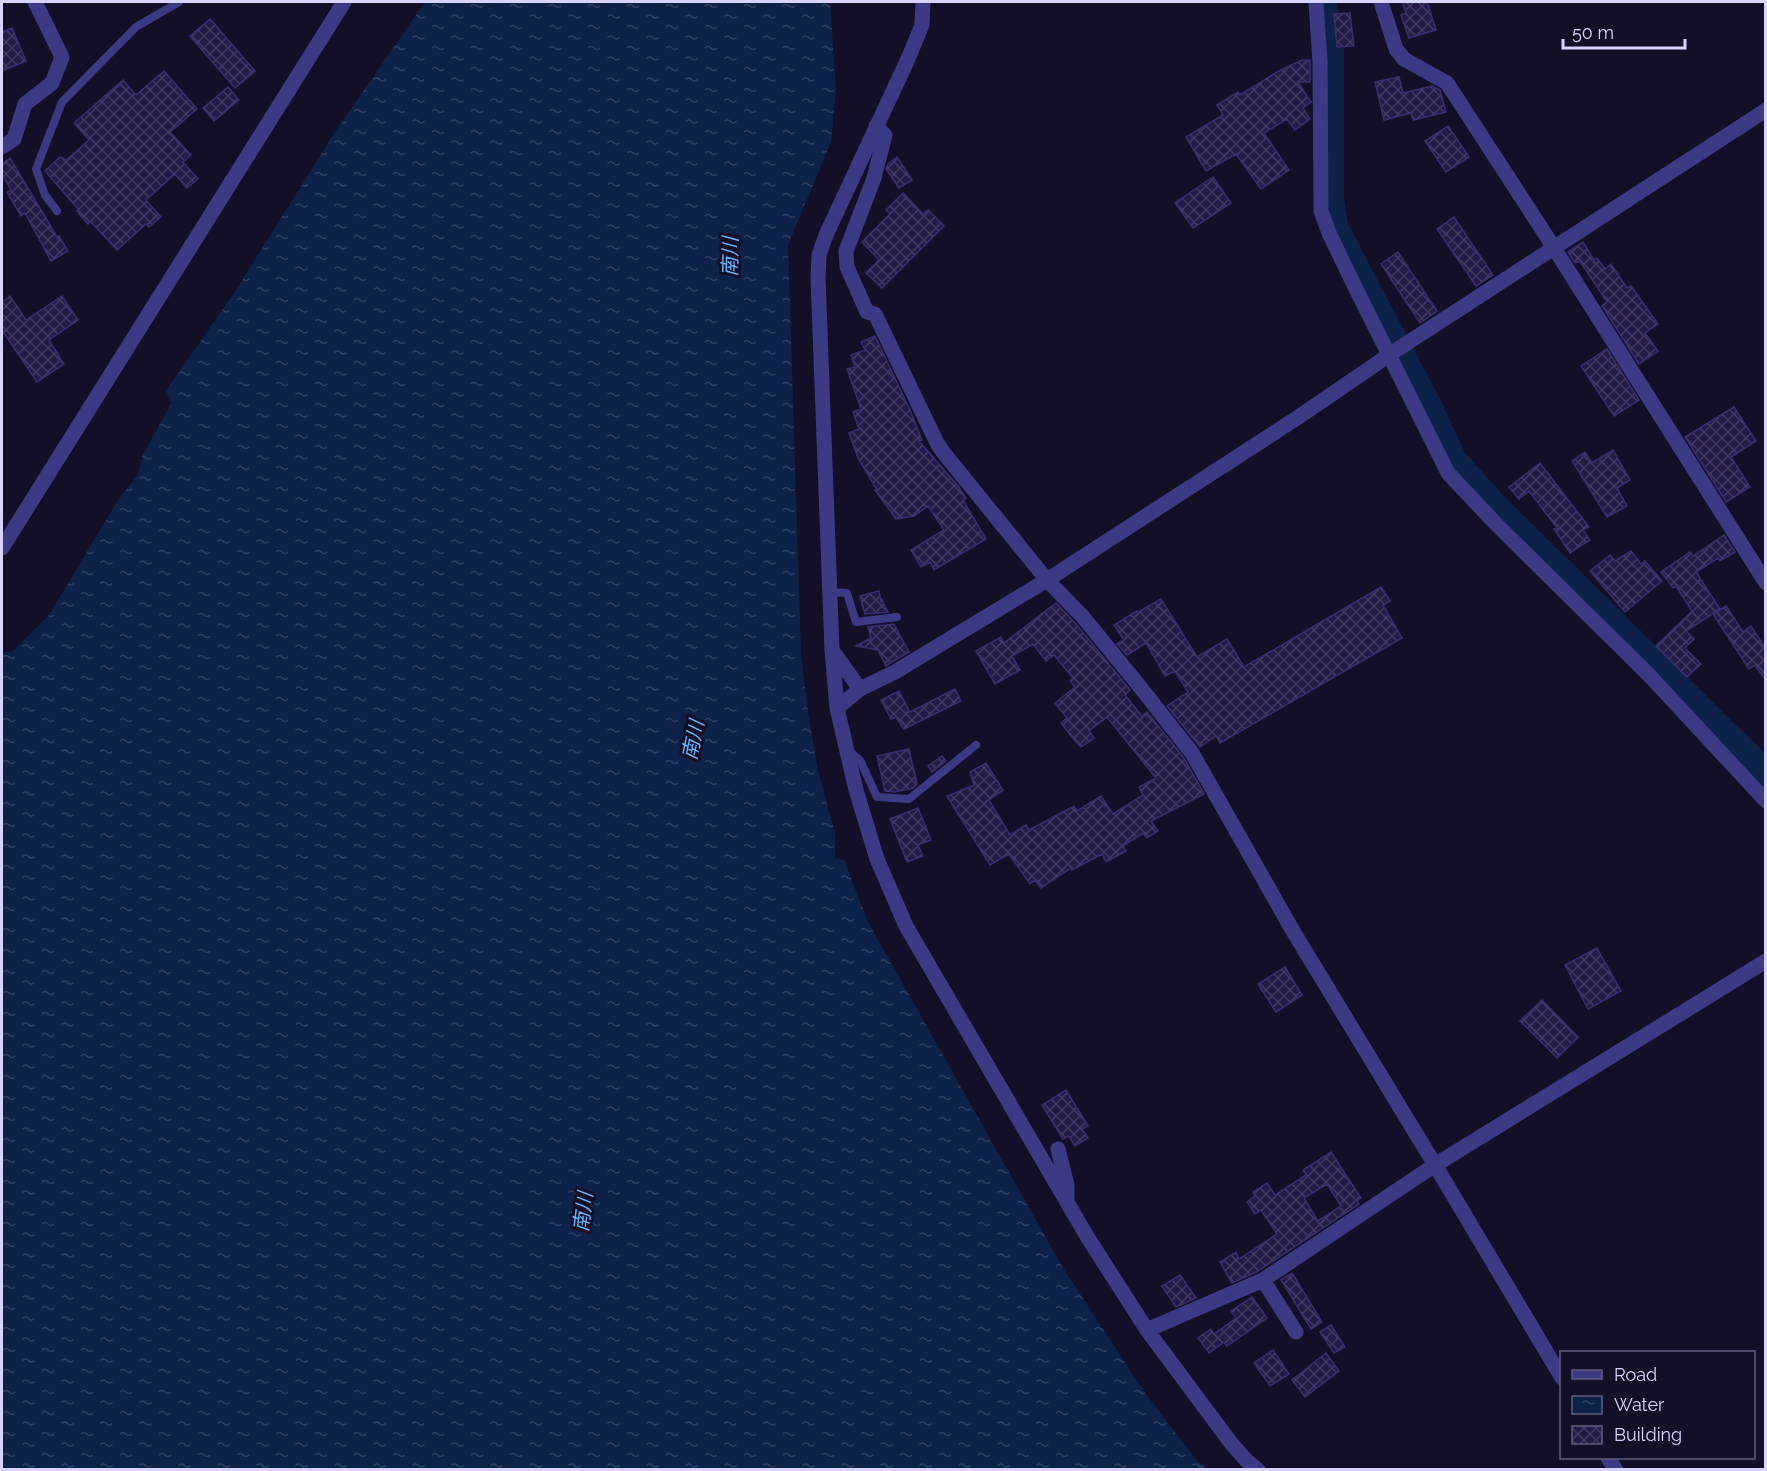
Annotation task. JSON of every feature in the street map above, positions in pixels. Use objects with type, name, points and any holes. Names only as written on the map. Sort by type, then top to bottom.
[{"type":"street","points":[[2,147],[14,139],[25,104],[52,83],[62,57],[35,2]]},
{"type":"street","points":[[2,548],[344,2]]},
{"type":"street","points":[[923,2],[922,25],[819,255],[832,650],[837,708],[845,747],[878,859],[906,926],[1067,1203],[1147,1330],[1231,1443],[1258,1470]]},
{"type":"street","points":[[1316,2],[1320,62],[1321,211],[1333,242],[1396,350],[1448,473],[1497,525],[1649,675],[1766,801]]},
{"type":"street","points":[[1381,2],[1396,49],[1404,59],[1447,83],[1766,583]]},
{"type":"street","points":[[837,708],[860,689],[895,672],[1047,580],[1766,110]]},
{"type":"street","points":[[876,126],[885,135],[877,167],[846,251],[847,267],[867,312],[874,314],[937,442],[1047,580],[1083,617],[1192,753],[1293,931],[1560,1375]]},
{"type":"street","points":[[832,650],[860,689]]},
{"type":"street","points":[[1147,1330],[1263,1280],[1435,1165],[1766,961]]},
{"type":"street","points":[[1058,1149],[1067,1185],[1067,1203]]},
{"type":"street","points":[[1263,1280],[1296,1332]]},
{"type":"lane","points":[[57,211],[45,195],[36,169],[62,102],[136,27],[179,2]]},
{"type":"lane","points":[[830,592],[846,593],[856,622],[897,617]]},
{"type":"lane","points":[[845,747],[860,760],[877,797],[909,799],[976,745]]},
{"type":"water","name":"南川","points":[[425,2],[830,2],[836,89],[831,142],[788,245],[801,654],[818,770],[835,833],[835,858],[844,860],[868,922],[1063,1268],[1145,1393],[1197,1461],[1209,1469],[2,1469],[2,653],[13,651],[49,615],[117,502],[138,474],[143,454],[171,404],[166,391],[234,293],[335,132]]},
{"type":"building","points":[[1402,2],[1427,2],[1436,30],[1409,38],[1401,15],[1406,13]]},
{"type":"building","points":[[1350,13],[1354,46],[1337,47],[1334,14]]},
{"type":"building","points":[[210,19],[255,71],[235,88],[190,36]]},
{"type":"building","points":[[12,28],[26,61],[2,71],[2,32]]},
{"type":"building","points":[[1302,60],[1310,60],[1310,82],[1298,82],[1311,102],[1303,108],[1310,119],[1295,130],[1287,119],[1264,133],[1289,170],[1261,189],[1236,154],[1206,171],[1186,137],[1223,115],[1217,105],[1238,92],[1240,95],[1277,72]]},
{"type":"building","points":[[164,71],[197,109],[170,132],[191,155],[183,162],[198,179],[187,188],[175,174],[146,200],[161,217],[149,227],[146,224],[117,250],[91,222],[88,224],[77,211],[79,210],[45,171],[60,157],[66,160],[89,140],[74,123],[123,80],[136,95]]},
{"type":"building","points":[[1399,77],[1403,93],[1432,86],[1440,90],[1446,112],[1413,120],[1411,113],[1384,120],[1375,82]]},
{"type":"building","points":[[228,87],[239,100],[214,121],[203,108]]},
{"type":"building","points":[[1448,126],[1469,157],[1446,172],[1425,141]]},
{"type":"building","points":[[897,157],[912,180],[899,188],[886,169],[888,164]]},
{"type":"building","points":[[10,158],[57,237],[59,236],[68,251],[51,261],[25,213],[21,216],[7,192],[11,190],[2,174],[2,164]]},
{"type":"building","points":[[1213,177],[1231,203],[1193,228],[1175,203]]},
{"type":"building","points":[[903,193],[923,214],[928,210],[944,226],[882,288],[866,273],[879,260],[862,242],[890,214],[886,210]]},
{"type":"building","points":[[1454,217],[1493,275],[1476,286],[1437,229]]},
{"type":"building","points":[[1583,242],[1594,260],[1597,258],[1605,269],[1611,264],[1627,288],[1631,286],[1658,324],[1645,333],[1658,351],[1639,364],[1602,306],[1607,302],[1580,261],[1575,263],[1568,252]]},
{"type":"building","points":[[1398,252],[1437,311],[1420,323],[1381,264]]},
{"type":"building","points":[[10,296],[26,320],[62,296],[78,320],[49,340],[64,364],[37,382],[2,330],[2,302]]},
{"type":"building","points":[[875,336],[910,410],[922,440],[919,441],[958,486],[966,498],[963,500],[986,539],[934,570],[930,562],[921,567],[911,550],[944,530],[928,506],[914,516],[896,519],[875,490],[877,490],[858,458],[849,433],[859,429],[853,412],[861,409],[847,369],[855,367],[851,355],[865,350],[861,342]]},
{"type":"building","points":[[1607,349],[1639,400],[1614,416],[1581,366]]},
{"type":"building","points":[[1734,407],[1756,441],[1731,457],[1750,487],[1726,502],[1685,437]]},
{"type":"building","points":[[1613,450],[1630,480],[1617,488],[1627,506],[1607,517],[1572,461],[1585,452],[1592,463]]},
{"type":"building","points":[[1540,463],[1589,527],[1583,530],[1590,540],[1570,553],[1554,529],[1557,528],[1529,491],[1519,499],[1509,487]]},
{"type":"building","points":[[1724,535],[1735,552],[1720,561],[1718,558],[1696,572],[1720,609],[1686,631],[1694,639],[1685,648],[1701,664],[1687,677],[1656,646],[1692,611],[1676,586],[1673,588],[1661,572],[1690,552],[1693,556]]},
{"type":"building","points":[[1631,551],[1641,564],[1645,561],[1662,581],[1625,612],[1590,571],[1610,555],[1615,561]]},
{"type":"building","points":[[1381,587],[1390,601],[1383,605],[1402,638],[1220,743],[1216,736],[1200,747],[1167,706],[1188,692],[1175,671],[1165,676],[1146,643],[1127,655],[1117,644],[1124,640],[1114,625],[1161,599],[1197,657],[1227,639],[1244,667]]},
{"type":"building","points":[[879,591],[881,601],[888,612],[865,614],[860,596]]},
{"type":"building","points":[[1056,603],[1130,690],[1125,695],[1142,716],[1147,712],[1184,758],[1204,794],[1151,821],[1158,831],[1147,838],[1143,833],[1123,846],[1126,851],[1106,862],[1102,854],[1072,870],[1071,868],[1041,888],[1035,880],[1030,884],[1009,854],[990,865],[947,796],[974,785],[970,772],[986,763],[1003,790],[989,800],[1010,835],[1026,825],[1029,830],[1074,806],[1077,811],[1101,796],[1113,814],[1143,795],[1139,787],[1156,778],[1107,717],[1089,731],[1094,738],[1081,747],[1076,742],[1061,723],[1067,718],[1055,703],[1075,687],[1070,681],[1073,678],[1054,655],[1046,661],[1033,644],[1012,656],[1020,670],[995,684],[976,651],[1001,637],[1004,643]]},
{"type":"building","points":[[1726,606],[1743,632],[1751,626],[1766,649],[1766,681],[1755,665],[1749,669],[1713,614]]},
{"type":"building","points":[[894,624],[909,652],[886,666],[878,650],[856,646],[871,638],[868,627]]},
{"type":"building","points":[[955,689],[961,701],[904,729],[896,717],[891,719],[881,700],[899,691],[910,712]]},
{"type":"building","points":[[909,749],[917,784],[913,788],[895,792],[885,791],[877,756]]},
{"type":"building","points":[[942,756],[946,761],[932,772],[928,766]]},
{"type":"building","points":[[918,808],[931,840],[918,845],[923,856],[907,862],[890,819]]},
{"type":"building","points":[[1597,948],[1621,991],[1588,1009],[1565,965]]},
{"type":"building","points":[[1285,967],[1302,995],[1276,1012],[1258,984]]},
{"type":"building","points":[[1542,1000],[1578,1037],[1557,1058],[1520,1021]]},
{"type":"building","points":[[1066,1090],[1088,1126],[1082,1129],[1088,1138],[1075,1146],[1069,1136],[1063,1139],[1042,1105]]},
{"type":"building","points":[[1331,1152],[1361,1198],[1357,1200],[1359,1204],[1258,1271],[1232,1283],[1220,1262],[1236,1252],[1239,1259],[1277,1234],[1261,1210],[1255,1214],[1247,1202],[1255,1196],[1253,1192],[1267,1183],[1275,1195],[1306,1175],[1303,1170]],"holes":[[[1327,1184],[1341,1206],[1318,1221],[1304,1198]]]},
{"type":"building","points":[[1292,1273],[1322,1322],[1311,1329],[1281,1280]]},
{"type":"building","points":[[1180,1275],[1196,1298],[1176,1307],[1162,1286]]},
{"type":"building","points":[[1252,1297],[1267,1318],[1227,1346],[1224,1342],[1209,1353],[1198,1338],[1211,1329],[1214,1334],[1236,1318],[1231,1311]]},
{"type":"building","points":[[1331,1325],[1345,1347],[1334,1353],[1320,1332]]},
{"type":"building","points":[[1273,1350],[1289,1374],[1270,1386],[1254,1363]]},
{"type":"building","points":[[1326,1353],[1339,1371],[1305,1397],[1292,1380]]},
{"type":"waterway","points":[[1322,2],[1330,52],[1330,197],[1334,227],[1429,408],[1453,460],[1495,507],[1766,774]]}]
